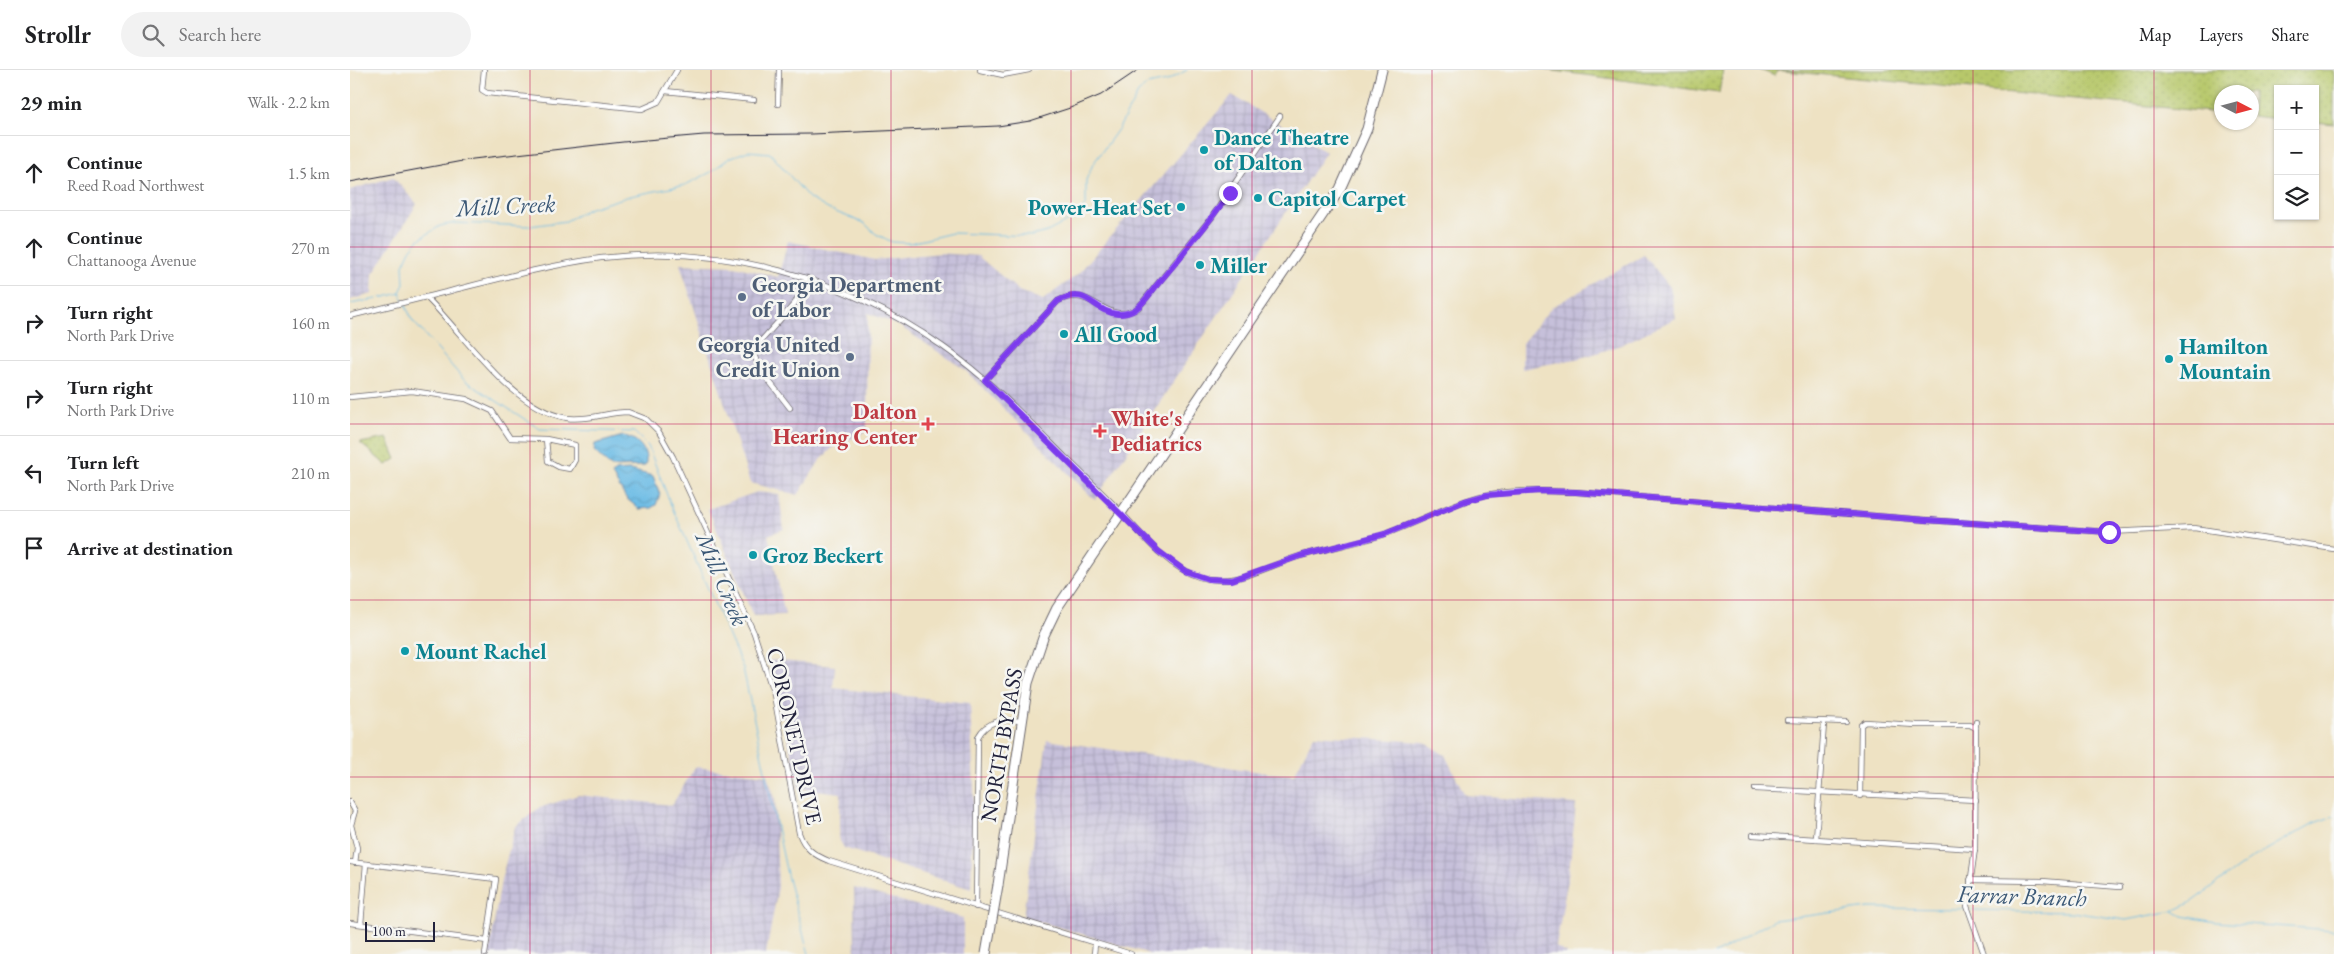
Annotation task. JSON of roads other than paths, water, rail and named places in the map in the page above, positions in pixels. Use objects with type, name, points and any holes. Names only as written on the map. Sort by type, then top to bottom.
[{"type":"highway","name":"NORTH BYPASS","points":[[986,954],[998,885],[1021,721],[1031,673],[1057,608],[1340,189],[1366,129],[1382,70]]},
{"type":"street","points":[[484,70],[482,90],[487,93],[642,109],[658,102],[677,70]]},
{"type":"street","points":[[778,104],[779,70]]},
{"type":"street","points":[[980,70],[1003,75],[1029,70]]},
{"type":"street","points":[[665,91],[754,100]]},
{"type":"street","points":[[985,380],[1058,301],[1064,298],[1084,296],[1106,310],[1119,314],[1138,308],[1212,218],[1280,116]]},
{"type":"street","points":[[350,316],[549,268],[625,256],[670,256],[732,260],[807,278],[855,297],[895,316],[944,347],[985,380],[1121,513],[1147,541],[1176,565],[1194,575],[1214,580],[1232,580],[1300,556],[1385,534],[1465,501],[1496,494],[1540,491],[1576,492],[1926,520],[2109,532],[2194,528],[2334,549]]},
{"type":"street","points":[[790,408],[759,368],[754,354],[760,342],[795,303],[807,278]]},
{"type":"street","name":"CORONET DRIVE","points":[[426,298],[514,390],[541,409],[569,418],[628,412],[646,419],[659,432],[693,501],[763,657],[774,695],[799,833],[807,848],[818,857],[829,861],[1131,954]]},
{"type":"street","points":[[350,397],[412,391],[466,399],[492,411],[510,438],[546,439],[575,446],[576,460],[570,469],[560,467],[548,461],[546,439]]},
{"type":"street","points":[[976,907],[976,772],[978,737],[985,727],[991,724],[1007,719],[1021,721]]},
{"type":"street","points":[[1787,720],[1824,723],[1846,722]]},
{"type":"street","points":[[1860,796],[1861,724],[1865,722],[1916,725],[1970,725],[1976,728]]},
{"type":"street","points":[[1976,722],[1975,849],[1967,906],[1984,954]]},
{"type":"street","points":[[1816,839],[1824,723]]},
{"type":"street","points":[[1755,789],[1860,796],[1976,800]]},
{"type":"street","points":[[350,802],[355,811],[351,825],[357,848],[352,862],[496,879],[485,954]]},
{"type":"street","points":[[1753,835],[1975,849]]},
{"type":"street","points":[[361,924],[366,864]]},
{"type":"street","points":[[1970,880],[2042,881],[2120,887]]},
{"type":"street","points":[[350,923],[487,941]]},
{"type":"street","points":[[1094,954],[1095,944]]},
{"type":"water","points":[[623,436],[633,439],[641,446],[646,456],[645,466],[611,467],[594,451],[595,444]]},
{"type":"water","points":[[630,470],[653,476],[660,494],[656,505],[651,508],[639,509],[626,498],[612,475],[615,471]]},
{"type":"waterway","name":"Mill Creek","points":[[809,954],[788,879],[743,668],[671,505],[648,446],[634,432],[540,429],[464,380],[412,320],[400,292],[404,284],[403,265],[410,250],[418,240],[440,226],[455,223],[530,226],[566,221],[590,208],[630,196],[685,185],[711,172],[729,158],[748,151],[770,153],[809,198],[828,209],[864,223],[876,234],[892,242],[910,243],[952,233],[1031,236],[1047,232],[1078,216],[1086,204],[1086,180],[1093,164],[1119,128],[1138,93],[1147,85],[1167,81],[1187,70]]},
{"type":"waterway","points":[[381,298],[400,293]]},
{"type":"waterway","points":[[350,304],[377,299]]},
{"type":"waterway","name":"Farrar Branch","points":[[1971,910],[2072,912],[2126,920],[2173,911],[2190,903],[2252,858],[2314,823],[2334,816]]},
{"type":"waterway","name":"Farrar Branch","points":[[1715,954],[1774,920],[1869,908],[1967,909]]},
{"type":"waterway","name":"Farrar Branch","points":[[2174,911],[2183,916],[2216,922],[2334,930]]},
{"type":"railway","points":[[350,182],[473,159],[623,142],[704,135],[812,134],[998,126],[1030,121],[1070,108],[1101,95],[1138,70]]},
{"type":"place","name":"Dance Theatre of Dalton","points":[[1204,150]]},
{"type":"place","name":"Capitol Carpet","points":[[1258,198]]},
{"type":"place","name":"Power-Heat Set","points":[[1181,207]]},
{"type":"place","name":"Miller","points":[[1200,265]]},
{"type":"place","name":"Georgia Department of Labor","points":[[742,297]]},
{"type":"place","name":"All Good","points":[[1064,334]]},
{"type":"place","name":"Georgia United Credit Union","points":[[850,357]]},
{"type":"place","name":"Hamilton Mountain","points":[[2169,359]]},
{"type":"place","name":"Dalton Hearing Center","points":[[928,424]]},
{"type":"place","name":"White's Pediatrics","points":[[1100,431]]},
{"type":"place","name":"Groz Beckert","points":[[753,555]]},
{"type":"place","name":"Mount Rachel","points":[[405,651]]}]
